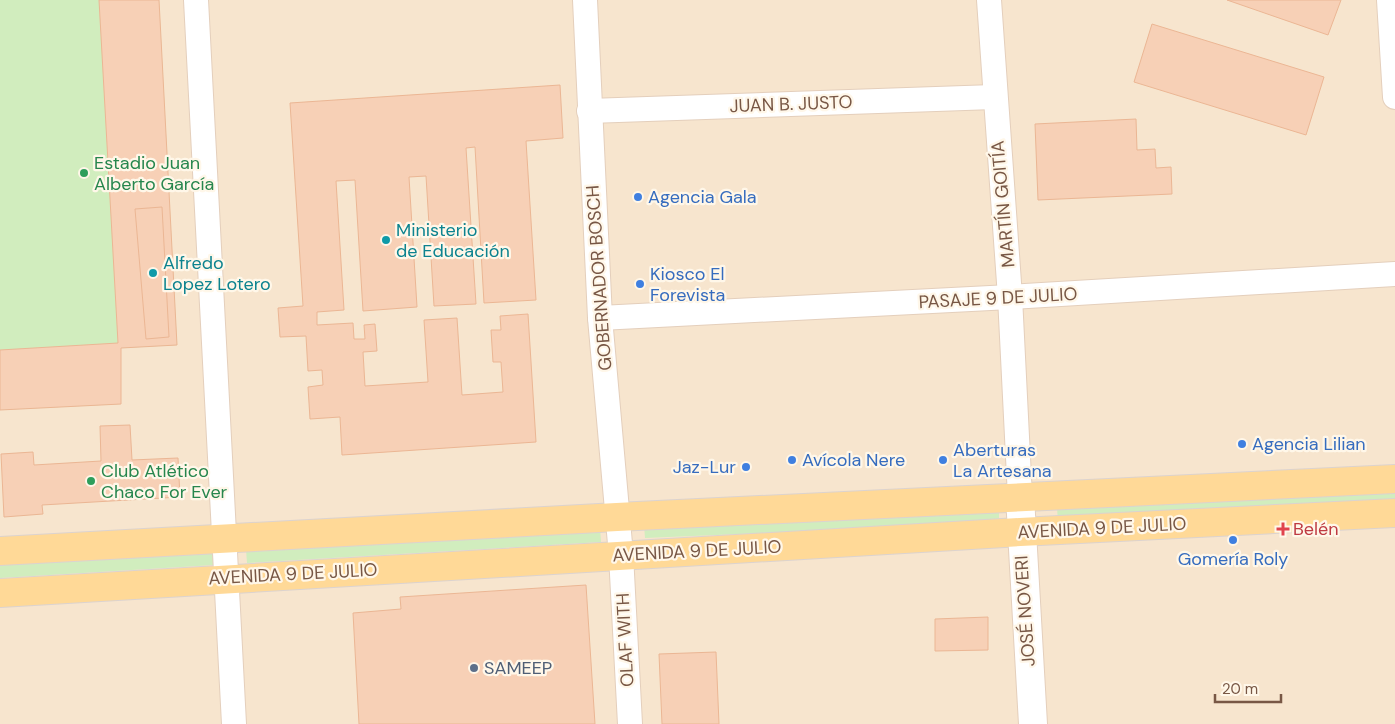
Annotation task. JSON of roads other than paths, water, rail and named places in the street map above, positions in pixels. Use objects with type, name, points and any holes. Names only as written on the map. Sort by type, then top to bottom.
[{"type":"main road","name":"AVENIDA 9 DE JULIO","points":[[0,551],[617,517],[1395,479]]},
{"type":"main road","name":"AVENIDA 9 DE JULIO","points":[[0,592],[1020,532],[1395,513]]},
{"type":"street","points":[[196,0],[234,724]]},
{"type":"street","name":"GOBERNADOR BOSCH","points":[[585,0],[588,111],[600,318],[621,555]]},
{"type":"street","name":"MARTÍN GOITÍA","points":[[989,0],[994,97],[1010,297],[1020,497]]},
{"type":"street","points":[[1389,0],[1395,84]]},
{"type":"street","name":"JUAN B. JUSTO","points":[[588,111],[994,97]]},
{"type":"street","name":"PASAJE 9 DE JULIO","points":[[600,318],[1010,297],[1395,274]]},
{"type":"street","name":"JOSÉ NOVERI","points":[[1020,497],[1020,532],[1033,724]]},
{"type":"street","name":"OLAF WITH","points":[[621,555],[630,724]]},
{"type":"place","name":"Estadio Juan Alberto García","points":[[84,173]]},
{"type":"place","name":"Agencia Gala","points":[[638,197]]},
{"type":"place","name":"Ministerio de Educación","points":[[386,240]]},
{"type":"place","name":"Alfredo Lopez Lotero","points":[[153,273]]},
{"type":"place","name":"Kiosco El Forevista","points":[[640,284]]},
{"type":"place","name":"Agencia Lilian","points":[[1242,444]]},
{"type":"place","name":"Avícola Nere","points":[[792,460]]},
{"type":"place","name":"Aberturas La Artesana","points":[[943,460]]},
{"type":"place","name":"Jaz-Lur","points":[[746,467]]},
{"type":"place","name":"Club Atlético Chaco For Ever","points":[[91,481]]},
{"type":"place","name":"Belén","points":[[1283,529]]},
{"type":"place","name":"Gomería Roly","points":[[1233,540]]},
{"type":"place","name":"SAMEEP","points":[[474,668]]}]
